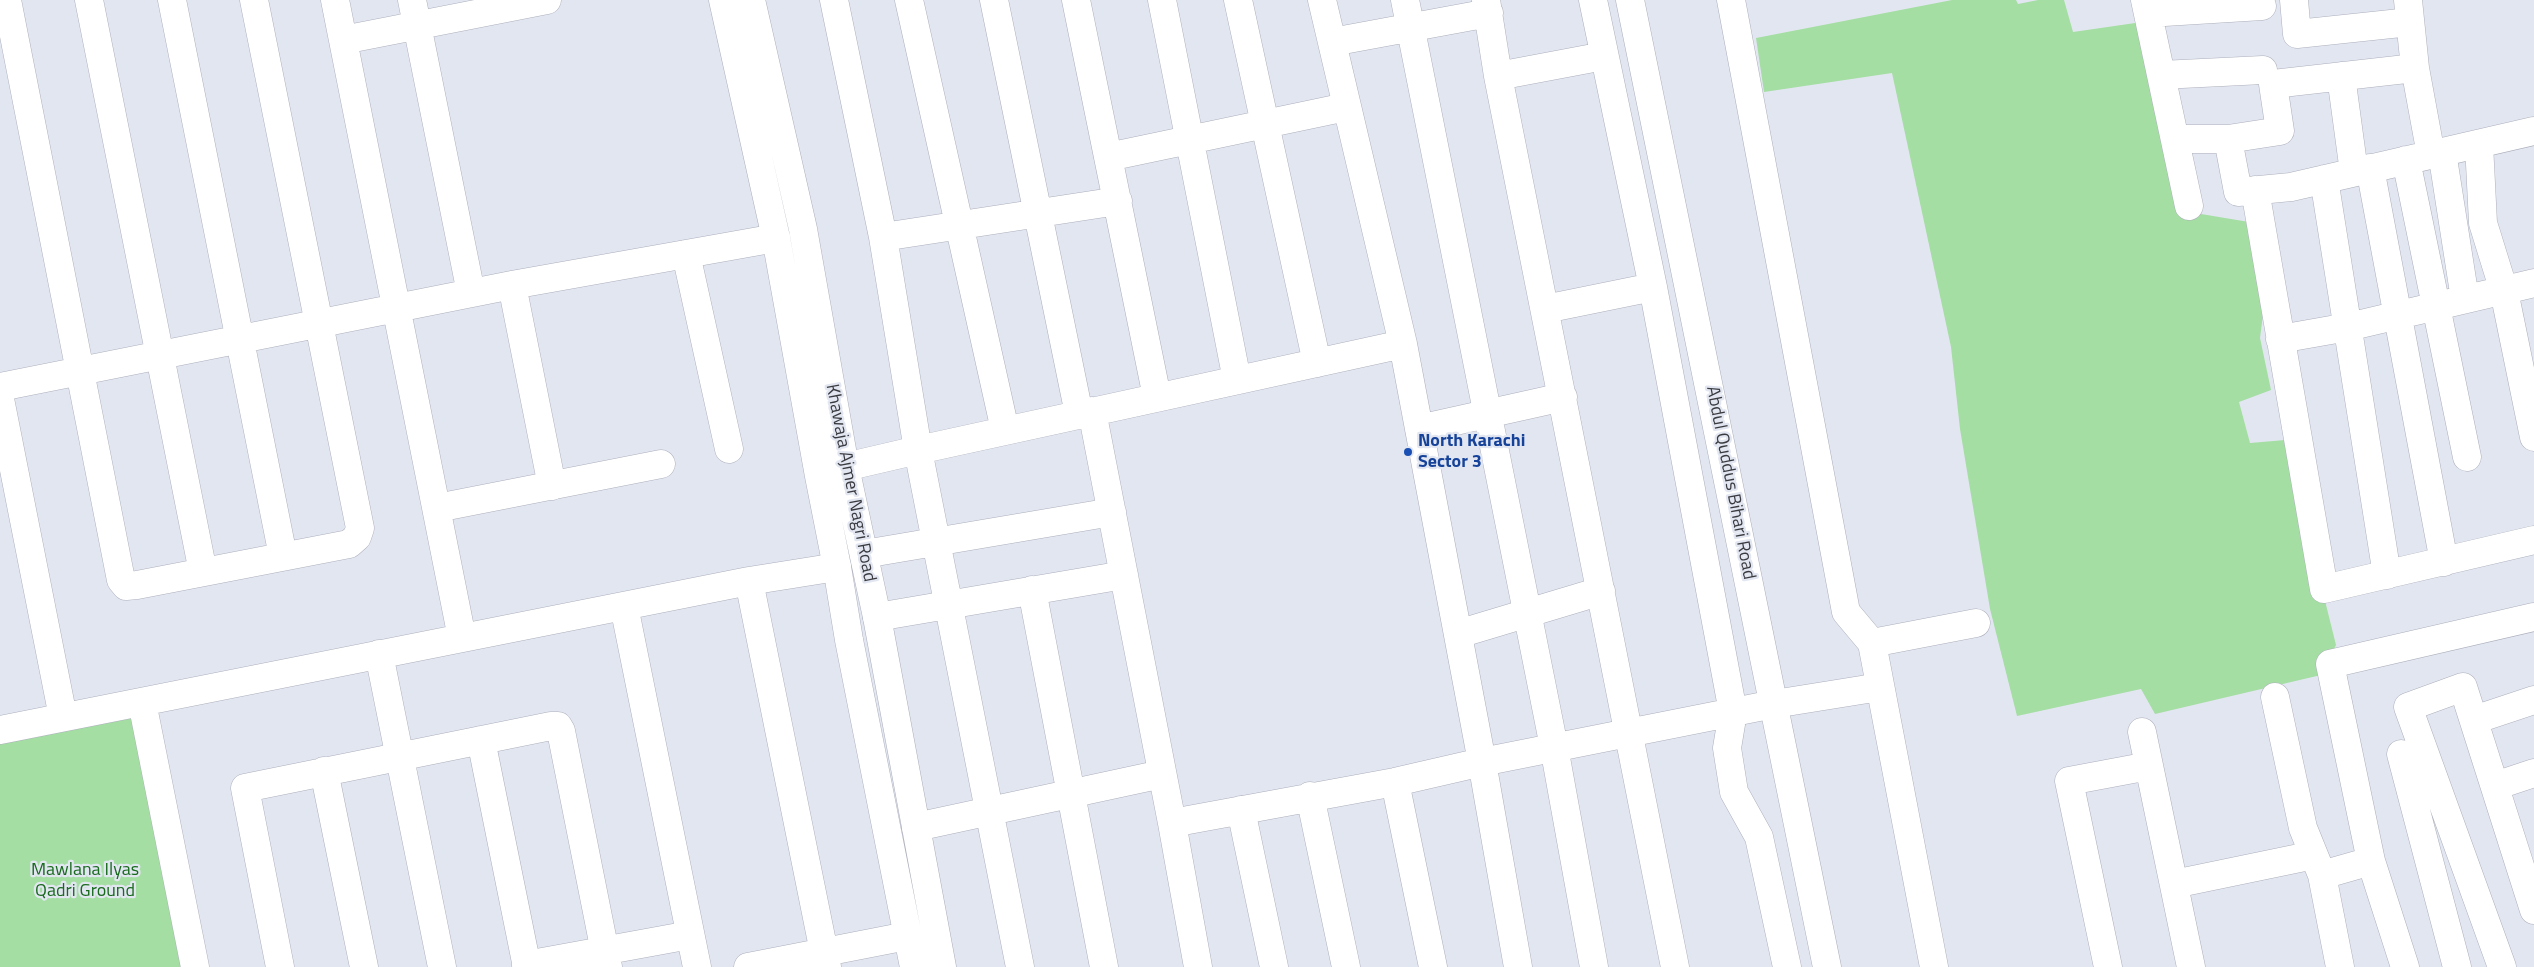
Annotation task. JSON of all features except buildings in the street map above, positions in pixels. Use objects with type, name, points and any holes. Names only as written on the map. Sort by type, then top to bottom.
[{"type":"street","points":[[7,0],[121,580],[126,586],[350,544],[357,538],[360,528],[254,0]]},
{"type":"street","points":[[89,0],[203,572]]},
{"type":"street","points":[[172,0],[283,556]]},
{"type":"street","points":[[335,0],[462,638]]},
{"type":"street","points":[[343,40],[415,13],[547,0]]},
{"type":"street","name":"Khawaja Ajmer Nagri Road","points":[[723,0],[776,238],[837,566],[848,640],[914,967]]},
{"type":"street","name":"Khawaja Ajmer Nagri Road","points":[[751,0],[803,229],[845,468],[864,554],[942,967]]},
{"type":"street","points":[[834,0],[883,237],[918,450],[1020,967]]},
{"type":"street","points":[[909,0],[1005,430]]},
{"type":"street","points":[[994,0],[1038,213],[1112,512],[1198,967]]},
{"type":"street","points":[[1076,0],[1157,398]]},
{"type":"street","points":[[1162,0],[1237,380]]},
{"type":"street","points":[[1238,0],[1317,363]]},
{"type":"street","points":[[1322,0],[1402,344],[1482,762],[1518,967]]},
{"type":"street","points":[[1405,0],[1554,747],[1594,967]]},
{"type":"street","points":[[1593,0],[1653,287],[1733,712],[1728,748],[1734,792],[1759,837],[1786,967]]},
{"type":"street","name":"Abdul Quddus Bihari Road","points":[[1630,0],[1827,967]]},
{"type":"street","points":[[1731,0],[1846,612],[1872,644],[1934,967]]},
{"type":"street","points":[[2294,0],[2297,34],[2409,11],[2426,156],[2436,306],[2467,457]]},
{"type":"street","points":[[2189,206],[2147,7],[2262,6]]},
{"type":"street","points":[[1332,42],[1411,28],[1488,7],[1498,76],[1675,967]]},
{"type":"street","points":[[415,13],[471,293]]},
{"type":"street","points":[[1498,76],[1604,56]]},
{"type":"street","points":[[2175,139],[2228,139],[2280,131],[2273,84],[2415,68]]},
{"type":"street","points":[[2161,75],[2263,70]]},
{"type":"street","points":[[2341,76],[2397,316],[2444,562]]},
{"type":"street","points":[[1108,157],[1346,107]]},
{"type":"street","points":[[2228,139],[2238,192],[2291,186],[2534,131]]},
{"type":"street","points":[[2479,144],[2483,223],[2504,290],[2534,438]]},
{"type":"street","points":[[2426,156],[2465,299]]},
{"type":"street","points":[[2324,179],[2387,575]]},
{"type":"street","points":[[2255,190],[2324,589],[2534,540]]},
{"type":"street","points":[[883,237],[1118,201]]},
{"type":"street","points":[[0,387],[512,285],[776,238]]},
{"type":"street","points":[[686,254],[729,449]]},
{"type":"street","points":[[2280,339],[2348,327],[2534,283]]},
{"type":"street","points":[[512,285],[552,486]]},
{"type":"street","points":[[1545,308],[1653,287]]},
{"type":"street","points":[[845,468],[1005,430],[1402,344]]},
{"type":"street","points":[[1419,429],[1486,412],[1563,397]]},
{"type":"street","points":[[0,399],[10,498],[63,717]]},
{"type":"street","points":[[807,409],[834,404]]},
{"type":"street","points":[[437,508],[661,464]]},
{"type":"street","points":[[864,554],[1112,512]]},
{"type":"street","points":[[0,730],[749,581],[837,566]]},
{"type":"street","points":[[876,618],[1124,575]]},
{"type":"street","points":[[749,581],[825,959]]},
{"type":"street","points":[[1032,590],[1104,967]]},
{"type":"street","points":[[1458,634],[1601,591]]},
{"type":"street","points":[[624,606],[697,967]]},
{"type":"street","points":[[2405,967],[2371,861],[2330,664],[2534,617]]},
{"type":"street","points":[[1872,644],[1976,623]]},
{"type":"street","points":[[379,654],[442,967]]},
{"type":"street","points":[[1172,823],[1310,796],[1395,782],[1554,747],[1774,704],[1880,687]]},
{"type":"street","points":[[2502,967],[2408,706],[2463,687],[2495,786],[2525,850],[2534,910]]},
{"type":"street","points":[[2275,697],[2303,828],[2318,865],[2340,967]]},
{"type":"street","points":[[2474,720],[2534,700]]},
{"type":"street","points":[[142,702],[195,967]]},
{"type":"street","points":[[280,967],[244,791],[247,786],[551,726],[558,726],[561,731],[606,958]]},
{"type":"street","points":[[2142,732],[2191,967]]},
{"type":"street","points":[[481,740],[527,966],[606,958],[690,935]]},
{"type":"street","points":[[873,758],[901,754]]},
{"type":"street","points":[[2401,754],[2457,967]]},
{"type":"street","points":[[2108,967],[2069,781],[2149,766]]},
{"type":"street","points":[[324,771],[364,967]]},
{"type":"street","points":[[2495,786],[2534,773]]},
{"type":"street","points":[[916,827],[1162,774]]},
{"type":"street","points":[[1395,782],[1433,967]]},
{"type":"street","points":[[1310,796],[1346,967]]},
{"type":"street","points":[[1241,810],[1274,967]]},
{"type":"street","points":[[2174,884],[2318,865],[2371,861]]},
{"type":"street","points":[[748,967],[825,959],[907,936]]},
{"type":"green space","points":[[1952,0],[2016,0],[2018,4],[2038,0],[2064,0],[2073,32],[2142,22],[2189,212],[2249,222],[2265,299],[2260,338],[2271,390],[2239,402],[2250,443],[2285,440],[2336,645],[2321,675],[2155,714],[2141,689],[2017,716],[1990,609],[1960,429],[1951,347],[1892,73],[1764,92],[1756,38]]},
{"type":"green space","name":"Mawlana Ilyas Qadri Ground","points":[[137,702],[188,967],[0,967],[0,729]]},
{"type":"place","name":"North Karachi Sector 3","points":[[1408,452]]}]
